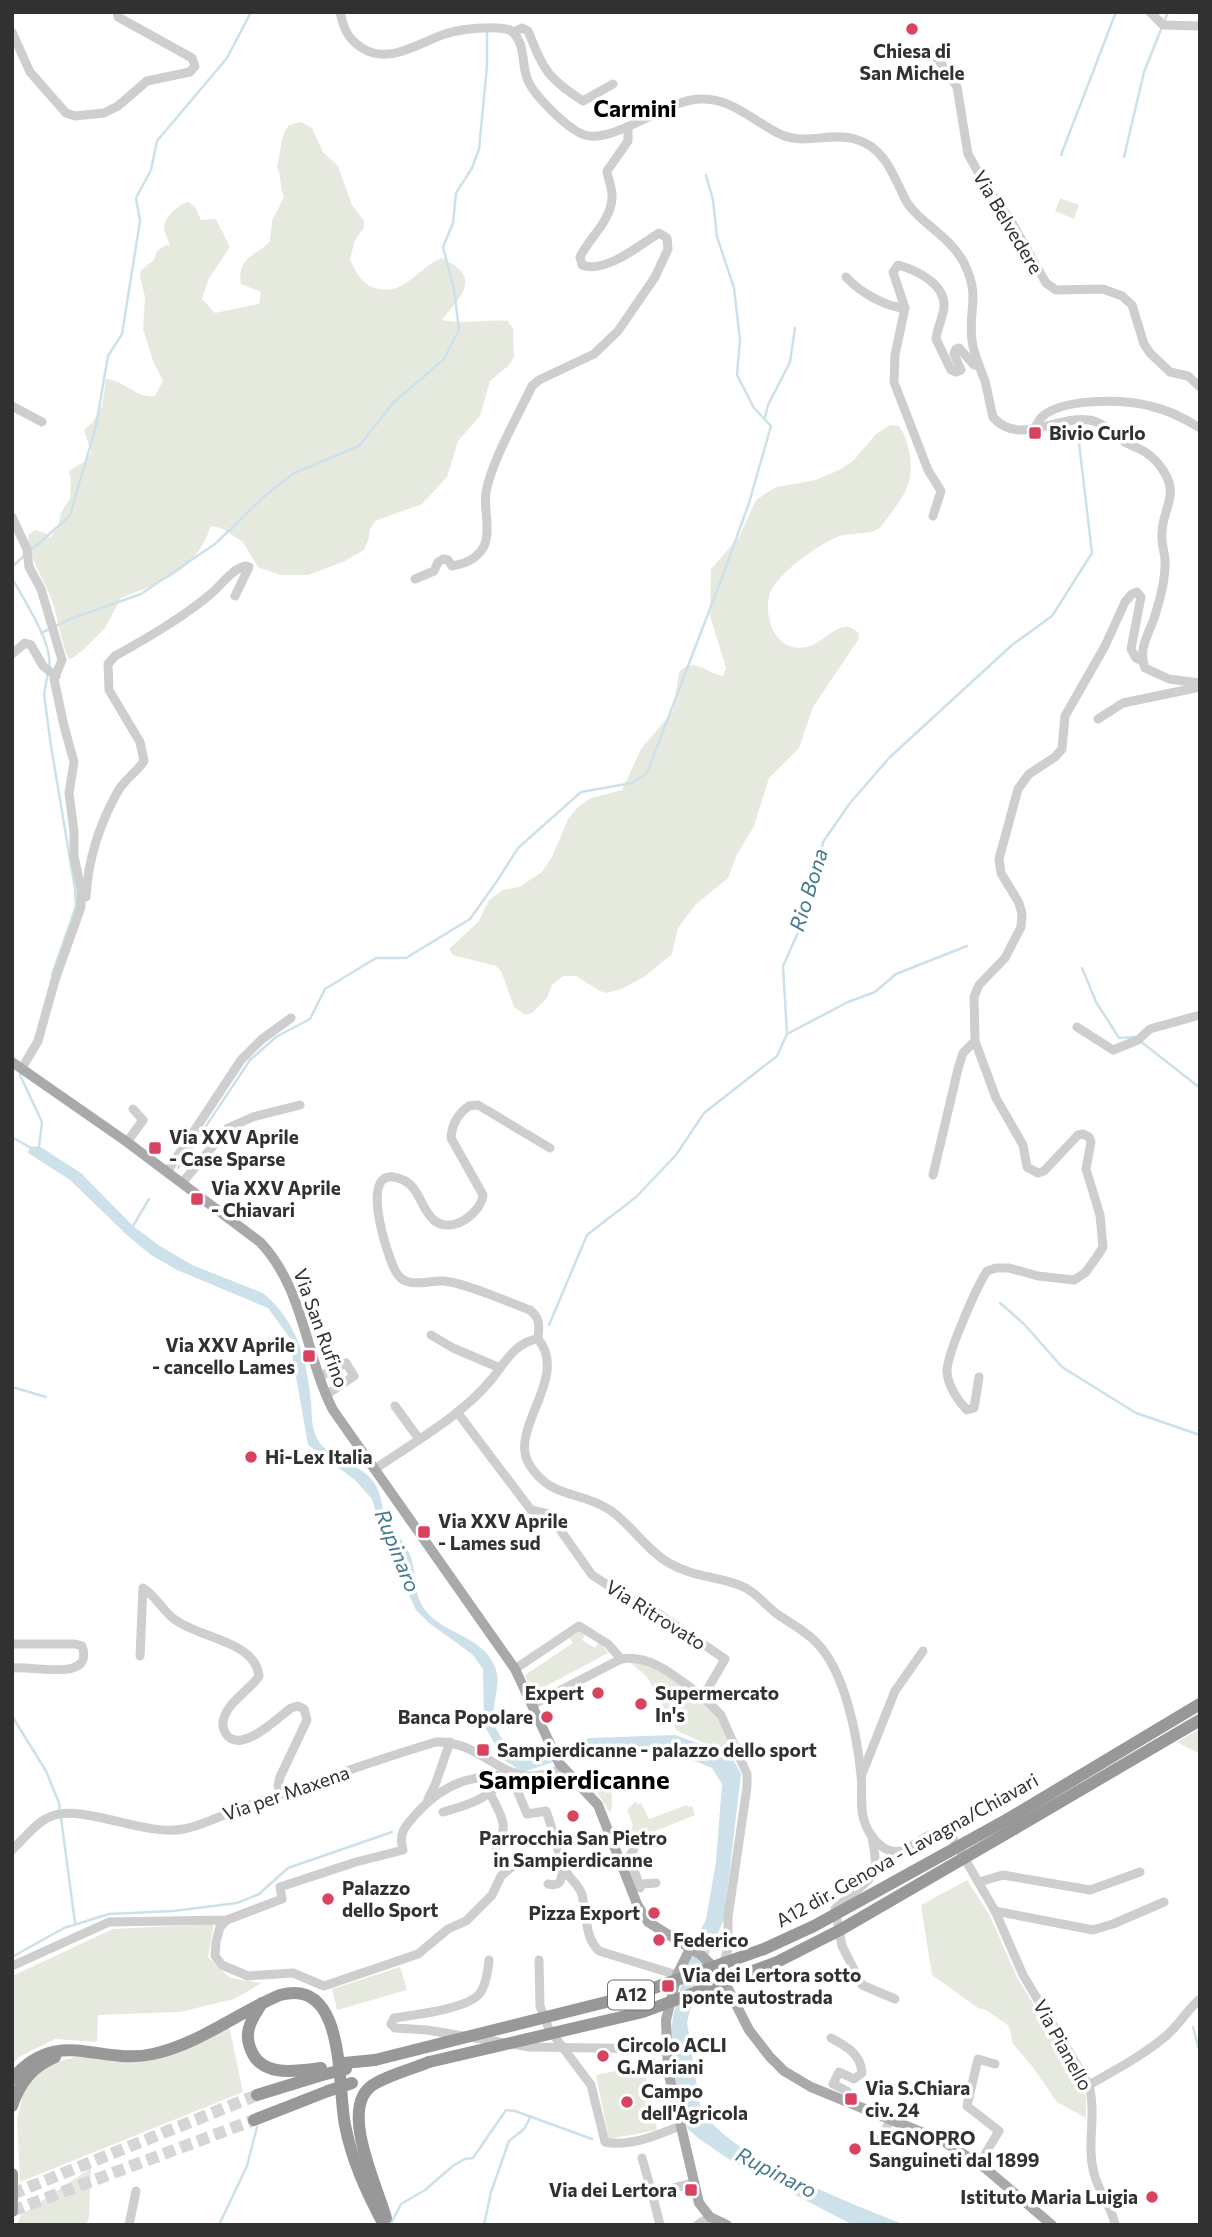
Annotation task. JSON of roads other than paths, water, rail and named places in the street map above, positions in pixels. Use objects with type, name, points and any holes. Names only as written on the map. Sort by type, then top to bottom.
[{"type":"highway","name":"A12 dir. Genova - Lavagna/Chiavari","points":[[321,2072],[634,1995],[764,1949],[1011,1824],[1200,1704]]},
{"type":"highway","name":"A12","points":[[254,2120],[352,2083],[372,2082],[429,2062],[643,2012],[777,1962],[840,1930],[1011,1824],[1200,1720]]},
{"type":"highway","points":[[12,2079],[26,2064],[49,2052],[85,2050],[117,2055],[151,2055],[183,2044],[263,2003],[288,1993],[303,1994],[317,2003],[328,2017],[334,2035],[344,2123],[355,2165],[386,2225]]},
{"type":"highway","name":"A12","points":[[263,2003],[249,2027],[248,2042],[253,2055],[264,2066],[274,2070],[321,2072]]},
{"type":"highway","points":[[12,2106],[18,2088],[29,2073],[46,2061],[72,2051]]},
{"type":"highway","name":"A12","points":[[257,2095],[321,2072]]},
{"type":"highway","points":[[372,2082],[361,2101],[359,2124],[386,2225]]},
{"type":"highway","points":[[12,2174],[12,2211]]},
{"type":"main road","name":"Via San Rufino","points":[[17,1065],[127,1142],[260,1242],[271,1254],[293,1292],[319,1377],[334,1410],[514,1668],[562,1766],[598,1805],[642,1914],[648,1922],[710,1962],[720,1973],[749,2031],[770,2057],[792,2077],[943,2141],[979,2164],[1052,2225]]},
{"type":"main road","points":[[690,1949],[677,1975],[666,2020],[668,2071],[699,2203],[710,2217],[724,2223]]},
{"type":"street","points":[[12,32],[30,72],[66,113],[75,116],[104,113],[118,106],[147,81],[190,72],[195,66],[192,58],[118,17],[117,12]]},
{"type":"street","points":[[340,12],[344,28],[352,41],[379,55],[391,55],[448,32],[505,28],[514,32],[520,43],[527,79],[534,91],[579,133],[588,136],[598,136],[628,127],[682,103],[705,99],[740,108],[782,134],[799,140],[832,137],[856,139],[871,147],[891,167],[905,199],[915,212],[941,233],[964,263],[975,298],[972,341],[993,417],[1000,426],[1012,430],[1034,429],[1075,420],[1090,420],[1153,458],[1162,470],[1170,487],[1161,536],[1164,577],[1156,613],[1141,650],[1142,661],[1145,668],[1169,679],[1200,685]]},
{"type":"street","points":[[1150,12],[1163,25],[1200,26]]},
{"type":"street","points":[[514,32],[523,28],[528,31],[544,71],[583,101],[613,84]]},
{"type":"street","name":"Via Belvedere","points":[[929,50],[957,87],[968,154],[1011,221],[1046,283],[1056,290],[1103,289],[1122,296],[1132,305],[1144,344],[1150,353],[1170,372],[1188,376],[1199,385]]},
{"type":"street","points":[[415,579],[434,571],[438,562],[443,559],[448,560],[452,566],[468,562],[482,550],[487,524],[486,493],[503,446],[532,386],[539,380],[594,354],[618,331],[655,277],[668,249],[667,238],[659,233],[601,266],[591,268],[582,265],[580,257],[609,212],[612,192],[607,171],[628,141],[628,127]]},
{"type":"street","points":[[933,516],[941,491],[928,470],[894,382],[895,355],[905,308],[894,279],[893,272],[898,265],[910,268],[934,283],[943,296],[944,306],[936,340],[951,370],[961,370],[954,354],[959,348],[974,365],[979,365]]},
{"type":"street","points":[[846,277],[892,307],[905,308]]},
{"type":"street","points":[[1034,429],[1040,418],[1047,413],[1088,401],[1148,405],[1172,413],[1200,428]]},
{"type":"street","points":[[12,406],[42,422]]},
{"type":"street","points":[[12,517],[27,549],[29,567],[41,589],[62,660],[55,676],[74,762],[69,793],[74,856],[81,889],[81,907],[55,980],[38,1041],[17,1065]]},
{"type":"street","points":[[81,907],[86,901],[88,871],[101,829],[119,790],[144,761],[140,742],[109,690],[108,664],[115,656],[173,623],[237,569],[249,567],[235,596]]},
{"type":"street","points":[[979,1377],[974,1408],[967,1410],[950,1385],[947,1371],[951,1354],[987,1271],[1009,1268],[1038,1276],[1074,1280],[1085,1273],[1103,1247],[1100,1215],[1086,1169],[1091,1142],[1089,1137],[1078,1135],[1044,1171],[1038,1173],[1027,1167],[1023,1145],[996,1098],[975,1041],[974,997],[979,985],[1005,958],[1021,927],[1019,903],[999,865],[1018,789],[1029,774],[1055,757],[1062,749],[1065,716],[1105,646],[1125,602],[1137,592],[1142,597],[1130,649],[1136,658],[1142,661]]},
{"type":"street","points":[[12,654],[25,643],[30,645],[43,666],[55,676]]},
{"type":"street","points":[[1098,719],[1124,703],[1200,685]]},
{"type":"street","points":[[1077,1027],[1112,1050],[1138,1040],[1150,1029],[1200,1015]]},
{"type":"street","points":[[166,1172],[241,1059],[262,1039],[291,1018]]},
{"type":"street","points":[[933,1175],[963,1053],[975,1041]]},
{"type":"street","points":[[182,1183],[228,1128],[253,1117],[300,1105]]},
{"type":"street","points":[[550,1147],[478,1105],[469,1106],[456,1118],[451,1139],[483,1195],[482,1204],[453,1225],[444,1226],[434,1221],[408,1182],[392,1177],[383,1180],[377,1189],[375,1204],[393,1266],[398,1276],[412,1283],[446,1281],[530,1310],[536,1315],[539,1322],[538,1339],[546,1355],[545,1385],[524,1442],[524,1453],[540,1479],[550,1488],[609,1510],[623,1521],[647,1548],[670,1564],[702,1577],[738,1584],[750,1590],[816,1642],[825,1653],[851,1715],[861,1775],[864,1822],[872,1836],[875,1870],[870,1881],[850,1894],[835,1909],[842,1946],[862,1985],[895,1998]]},
{"type":"street","points":[[127,1142],[144,1120],[133,1109]]},
{"type":"street","points":[[431,1335],[453,1348],[500,1368]]},
{"type":"street","points":[[375,1469],[457,1412],[480,1391],[522,1344],[538,1339]]},
{"type":"street","points":[[319,1377],[346,1363],[355,1376],[326,1395]]},
{"type":"street","points":[[395,1406],[419,1439]]},
{"type":"street","name":"Via Ritrovato","points":[[457,1412],[531,1510],[549,1514],[592,1575],[645,1609],[656,1612],[725,1659],[703,1697]]},
{"type":"street","points":[[140,1656],[143,1588],[177,1621],[243,1651],[255,1661],[259,1676],[225,1714],[223,1726],[228,1737],[246,1741],[291,1708],[298,1706],[304,1710],[307,1720],[280,1777],[278,1786],[282,1794]]},
{"type":"street","points":[[514,1668],[579,1626],[608,1644],[621,1659]]},
{"type":"street","points":[[12,1644],[75,1644],[82,1646],[85,1654],[83,1662],[70,1671],[26,1666],[12,1668]]},
{"type":"street","points":[[861,1775],[894,1691],[923,1651]]},
{"type":"street","points":[[532,1705],[621,1659],[632,1657],[654,1662],[703,1697],[721,1715],[747,1774],[744,1820],[728,1917],[728,1949],[720,1973]]},
{"type":"street","name":"Via per Maxena","points":[[12,1850],[43,1821],[54,1815],[66,1813],[170,1831],[186,1829],[436,1742],[450,1742]]},
{"type":"street","points":[[426,1803],[435,1786],[450,1742],[466,1746],[516,1773],[529,1777],[562,1766]]},
{"type":"street","points":[[12,1966],[109,1922],[227,1920],[282,1899],[280,1887],[403,1850],[399,1838],[403,1828],[426,1803],[446,1787],[465,1780],[516,1773]]},
{"type":"street","points":[[516,1773],[515,1785],[527,1814],[546,1811],[563,1863],[581,1892],[592,1945],[599,1951],[677,1975]]},
{"type":"street","points":[[443,1812],[464,1806],[490,1793],[494,1789],[493,1775]]},
{"type":"street","points":[[490,1793],[504,1826],[502,1838],[496,1847]]},
{"type":"street","name":"Via Pianello","points":[[872,1836],[879,1844],[894,1851],[908,1849],[932,1832],[951,1835],[995,1911],[1023,1975],[1089,2085],[1093,2101],[1094,2175],[1115,2225]]},
{"type":"street","points":[[631,1840],[635,1849],[629,1857],[640,1888],[656,1883]]},
{"type":"street","points":[[227,1920],[220,1927],[216,1942],[215,1956],[222,1965],[248,1976],[293,1973],[324,1986],[418,1954],[448,1929],[466,1921],[492,1895],[501,1876],[521,1859]]},
{"type":"street","points":[[563,1863],[621,1862]]},
{"type":"street","points":[[548,1884],[560,1883],[563,1878],[563,1863]]},
{"type":"street","points":[[979,1882],[1003,1875],[1090,1890],[1140,1872]]},
{"type":"street","points":[[995,1911],[1093,1930],[1114,1924],[1164,1902]]},
{"type":"street","points":[[489,1960],[481,1992],[476,1996],[462,2003],[394,2018],[391,2024],[395,2028],[427,2030],[530,2047],[667,2049]]},
{"type":"street","points":[[539,1960],[540,2006],[549,2029],[592,2085],[605,2142],[614,2144],[642,2139],[680,2126]]},
{"type":"street","points":[[1089,2085],[1170,2033],[1189,2008],[1200,1999]]},
{"type":"street","points":[[831,2038],[850,2050],[861,2066],[862,2073],[858,2077],[854,2079],[839,2072],[833,2084],[847,2091],[848,2102]]},
{"type":"street","points":[[979,2164],[999,2131],[967,2106],[978,2059],[995,2064]]},
{"type":"street","points":[[880,2140],[891,2119]]},
{"type":"street","points":[[642,2158],[660,2225]]},
{"type":"street","points":[[652,2193],[694,2183]]},
{"type":"street","points":[[129,2225],[136,2191]]},
{"type":"street","points":[[697,2225],[710,2217]]},
{"type":"water","points":[[39,1146],[81,1173],[133,1226],[160,1246],[192,1265],[263,1293],[275,1304],[292,1329],[303,1356],[312,1423],[317,1439],[333,1454],[364,1472],[375,1484],[385,1514],[410,1555],[423,1607],[440,1624],[471,1641],[489,1656],[498,1681],[494,1711],[496,1729],[518,1754],[547,1752],[590,1738],[675,1735],[719,1751],[734,1761],[741,1774],[724,1919],[699,1977],[687,2022],[700,2106],[713,2124],[761,2160],[824,2191],[905,2225],[854,2225],[847,2222],[733,2162],[688,2129],[676,2085],[671,2035],[684,1975],[706,1919],[716,1862],[722,1784],[712,1768],[678,1754],[589,1754],[572,1756],[523,1772],[504,1760],[484,1725],[483,1669],[472,1654],[429,1623],[416,1610],[409,1595],[407,1574],[383,1536],[372,1499],[355,1480],[308,1445],[289,1337],[268,1308],[177,1270],[151,1255],[70,1180],[28,1153],[30,1147]]},
{"type":"waterway","points":[[31,550],[70,516],[96,426],[108,356],[122,334],[140,221],[136,198],[151,170],[157,141],[227,58],[251,12]]},
{"type":"waterway","points":[[1061,155],[1116,12]]},
{"type":"waterway","points":[[1124,157],[1144,72],[1168,12]]},
{"type":"waterway","points":[[41,633],[70,619],[141,594],[215,544],[267,494],[294,473],[359,446],[393,403],[444,359],[459,330],[454,289],[443,247],[453,223],[456,193],[472,168],[479,149],[487,66],[487,32]]},
{"type":"waterway","points":[[178,1168],[250,1060],[276,1037],[310,1019],[325,989],[376,958],[406,958],[470,919],[518,848],[581,792],[632,783],[647,773],[749,503],[771,426],[754,408],[737,375],[740,340],[734,288],[717,237],[713,200],[706,175]]},
{"type":"waterway","points":[[765,417],[768,405],[790,362],[795,328]]},
{"type":"waterway","name":"Rio Bona","points":[[549,1325],[587,1235],[636,1197],[676,1155],[704,1113],[777,1056],[787,1034],[783,966],[806,915],[823,842],[850,803],[890,757],[1012,645],[1052,616],[1092,553],[1077,426]]},
{"type":"waterway","points":[[12,567],[26,554]]},
{"type":"waterway","points":[[12,578],[47,646],[49,667]]},
{"type":"waterway","points":[[48,673],[44,694],[76,906],[52,975]]},
{"type":"waterway","points":[[789,1033],[848,1002],[875,992],[896,974],[967,946]]},
{"type":"waterway","points":[[1082,968],[1096,1002],[1119,1038],[1135,1037],[1200,1088]]},
{"type":"waterway","points":[[20,1075],[42,1122],[39,1147]]},
{"type":"waterway","name":"Rupinaro","points":[[12,1137],[31,1148]]},
{"type":"waterway","points":[[133,1226],[149,1199]]},
{"type":"waterway","points":[[1000,1303],[1024,1324],[1062,1367],[1136,1413],[1200,1435]]},
{"type":"waterway","points":[[12,1387],[46,1397]]},
{"type":"waterway","points":[[12,1716],[46,1771],[59,1803],[75,1923]]},
{"type":"waterway","points":[[12,1957],[64,1928],[109,1914],[173,1911],[237,1903],[259,1894],[288,1868],[392,1832]]},
{"type":"waterway","points":[[1193,2027],[1200,2053]]},
{"type":"waterway","points":[[390,2225],[401,2204],[425,2190],[454,2165],[473,2158],[506,2110],[592,2139]]},
{"type":"waterway","points":[[484,2225],[491,2192],[509,2141],[524,2129],[531,2116]]},
{"type":"waterway","points":[[219,2225],[247,2166],[257,2127]]},
{"type":"tunnel","points":[[12,2194],[257,2095]]},
{"type":"tunnel","points":[[12,2211],[254,2120]]},
{"type":"place","name":"Chiesa di San Michele","points":[[912,29]]},
{"type":"place","name":"Bivio Curlo","points":[[1035,433]]},
{"type":"place","name":"Via XXV Aprile - Case Sparse","points":[[155,1148]]},
{"type":"place","name":"Via XXV Aprile - Chiavari","points":[[197,1199]]},
{"type":"place","name":"Via XXV Aprile - cancello Lames","points":[[309,1356]]},
{"type":"place","name":"Hi-Lex Italia","points":[[251,1457]]},
{"type":"place","name":"Via XXV Aprile - Lames sud","points":[[424,1532]]},
{"type":"place","name":"Expert","points":[[598,1693]]},
{"type":"place","name":"Supermercato In's","points":[[641,1704]]},
{"type":"place","name":"Banca Popolare","points":[[547,1717]]},
{"type":"place","name":"Sampierdicanne - palazzo dello sport","points":[[483,1750]]},
{"type":"place","name":"Parrocchia San Pietro in Sampierdicanne","points":[[573,1816]]},
{"type":"place","name":"Palazzo dello Sport","points":[[328,1899]]},
{"type":"place","name":"Pizza Export","points":[[654,1913]]},
{"type":"place","name":"Federico","points":[[659,1940]]},
{"type":"place","name":"Via dei Lertora sotto ponte autostrada","points":[[668,1986]]},
{"type":"place","name":"Circolo ACLI G.Mariani","points":[[603,2056]]},
{"type":"place","name":"Via S.Chiara civ. 24","points":[[851,2099]]},
{"type":"place","name":"Campo dell'Agricola","points":[[627,2102]]},
{"type":"place","name":"LEGNOPRO Sanguineti dal 1899","points":[[855,2149]]},
{"type":"place","name":"Via dei Lertora","points":[[691,2190]]},
{"type":"place","name":"Istituto Maria Luigia","points":[[1152,2197]]},
{"type":"district","name":"Carmini","points":[[635,109]]},
{"type":"district","name":"Sampierdicanne","points":[[574,1780]]}]
